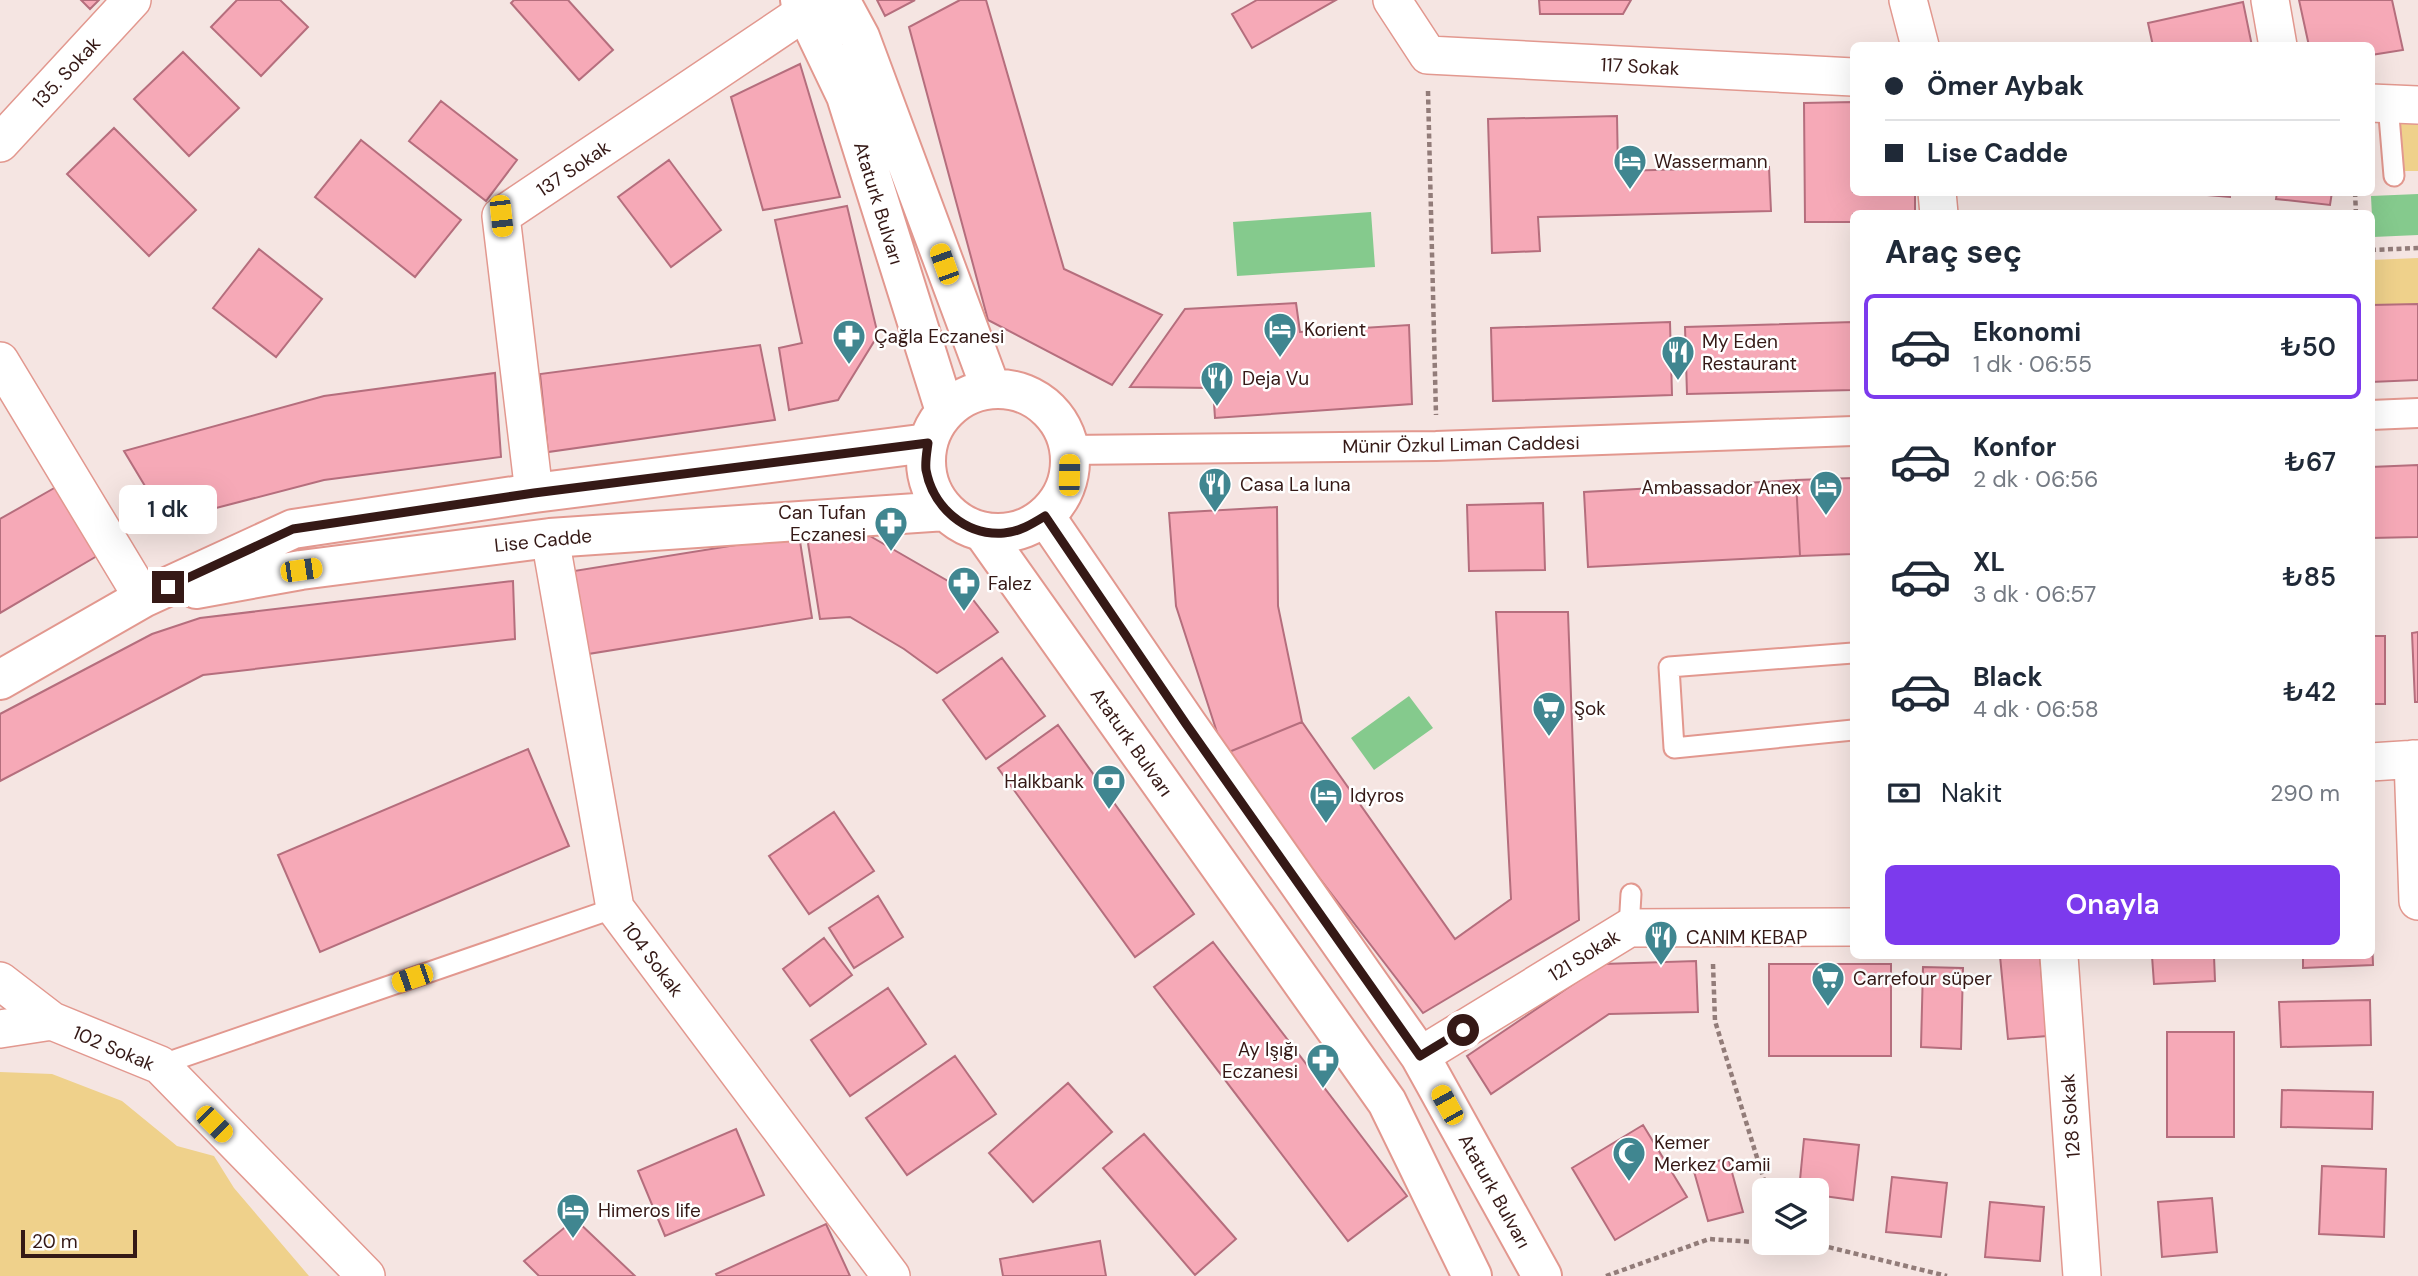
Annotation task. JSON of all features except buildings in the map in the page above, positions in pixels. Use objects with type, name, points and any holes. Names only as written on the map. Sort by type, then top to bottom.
[{"type":"main road","name":"Ataturk Bulvarı","points":[[815,4],[860,37],[991,389]]},
{"type":"main road","name":"Ataturk Bulvarı","points":[[815,4],[846,96],[936,427]]},
{"type":"main road","points":[[991,389],[1013,391],[1033,398],[1050,412],[1063,430],[1069,450],[1069,475],[1060,497],[1045,516],[1026,527],[1005,533],[983,531],[963,524],[946,511],[932,491],[925,467],[936,427],[958,400],[991,389]]},
{"type":"main road","name":"Lise Cadde","points":[[0,680],[143,598],[293,529],[534,493],[936,427]]},
{"type":"main road","name":"Lise Cadde","points":[[143,598],[301,570],[550,538],[946,511]]},
{"type":"main road","name":"Ataturk Bulvarı","points":[[1045,516],[1186,724],[1420,1056],[1542,1276]]},
{"type":"main road","name":"Ataturk Bulvarı","points":[[983,531],[1387,1102],[1472,1276]]},
{"type":"street","name":"135. Sokak","points":[[0,143],[132,0]]},
{"type":"street","points":[[1392,0],[1427,55]]},
{"type":"street","points":[[1908,0],[1919,42]]},
{"type":"street","points":[[2270,0],[2277,42]]},
{"type":"street","name":"137 Sokak","points":[[534,493],[501,216],[815,4]]},
{"type":"street","name":"117 Sokak","points":[[1427,55],[1850,77]]},
{"type":"street","points":[[0,361],[143,598]]},
{"type":"street","points":[[2375,415],[2418,413]]},
{"type":"street","name":"Münir Özkul Liman Caddesi","points":[[1069,450],[1436,446],[1850,431]]},
{"type":"street","name":"104 Sokak","points":[[550,538],[615,908],[891,1276]]},
{"type":"street","points":[[2375,762],[2416,759],[2418,901]]},
{"type":"street","name":"121 Sokak","points":[[1420,1056],[1630,911],[1711,928],[1850,927]]},
{"type":"street","name":"128 Sokak","points":[[2059,959],[2082,1276]]},
{"type":"street","name":"102 Sokak","points":[[0,981],[52,1021],[160,1065],[214,1124],[366,1276]]},
{"type":"street","points":[[0,1029],[52,1021]]},
{"type":"lane","points":[[2393,104],[2393,176]]},
{"type":"lane","points":[[1850,653],[1669,667],[1674,748],[1850,730]]},
{"type":"lane","points":[[160,1065],[615,908]]},
{"type":"path","points":[[1427,55],[1436,446]]},
{"type":"path","points":[[2375,250],[2418,248]]},
{"type":"path","points":[[1711,928],[1716,1021],[1763,1178]]},
{"type":"path","points":[[1606,1276],[1709,1239],[1752,1241]]},
{"type":"path","points":[[1829,1247],[1947,1276]]},
{"type":"shaded area","points":[[2397,116],[2418,116],[2418,171],[2404,171]]},
{"type":"shaded area","points":[[2418,194],[2418,235],[2375,237],[2375,210],[2372,210],[2371,196]]},
{"type":"shaded area","points":[[1371,212],[1375,267],[1237,276],[1233,222]]},
{"type":"shaded area","points":[[2418,258],[2418,304],[2375,305],[2375,260]]},
{"type":"shaded area","points":[[1409,696],[1433,728],[1374,770],[1351,738]]},
{"type":"shaded area","points":[[0,1072],[52,1074],[122,1101],[177,1146],[214,1156],[234,1188],[309,1276],[0,1276]]},
{"type":"place","name":"Wassermann","points":[[1630,191]]},
{"type":"place","name":"Korient","points":[[1280,359]]},
{"type":"place","name":"Çağla Eczanesi","points":[[849,366]]},
{"type":"place","name":"My Eden Restaurant","points":[[1678,382]]},
{"type":"place","name":"Deja Vu","points":[[1217,408]]},
{"type":"place","name":"Casa La luna","points":[[1215,514]]},
{"type":"place","name":"Ambassador Anex","points":[[1826,517]]},
{"type":"place","name":"Can Tufan Eczanesi","points":[[891,553]]},
{"type":"place","name":"Falez","points":[[964,613]]},
{"type":"place","name":"Şok","points":[[1549,738]]},
{"type":"place","name":"Halkbank","points":[[1109,811]]},
{"type":"place","name":"Idyros","points":[[1326,825]]},
{"type":"place","name":"CANIM KEBAP","points":[[1661,967]]},
{"type":"place","name":"Carrefour süper","points":[[1828,1008]]},
{"type":"place","name":"Ay Işığı Eczanesi","points":[[1323,1090]]},
{"type":"place","name":"Kemer Merkez Camii","points":[[1629,1183]]},
{"type":"place","name":"Himeros life","points":[[573,1240]]},
{"type":"route","points":[[168,587],[293,529],[534,493],[928,443],[925,467],[932,491],[946,511],[963,524],[983,531],[1005,533],[1026,527],[1045,516],[1186,724],[1420,1056],[1463,1030]]}]
